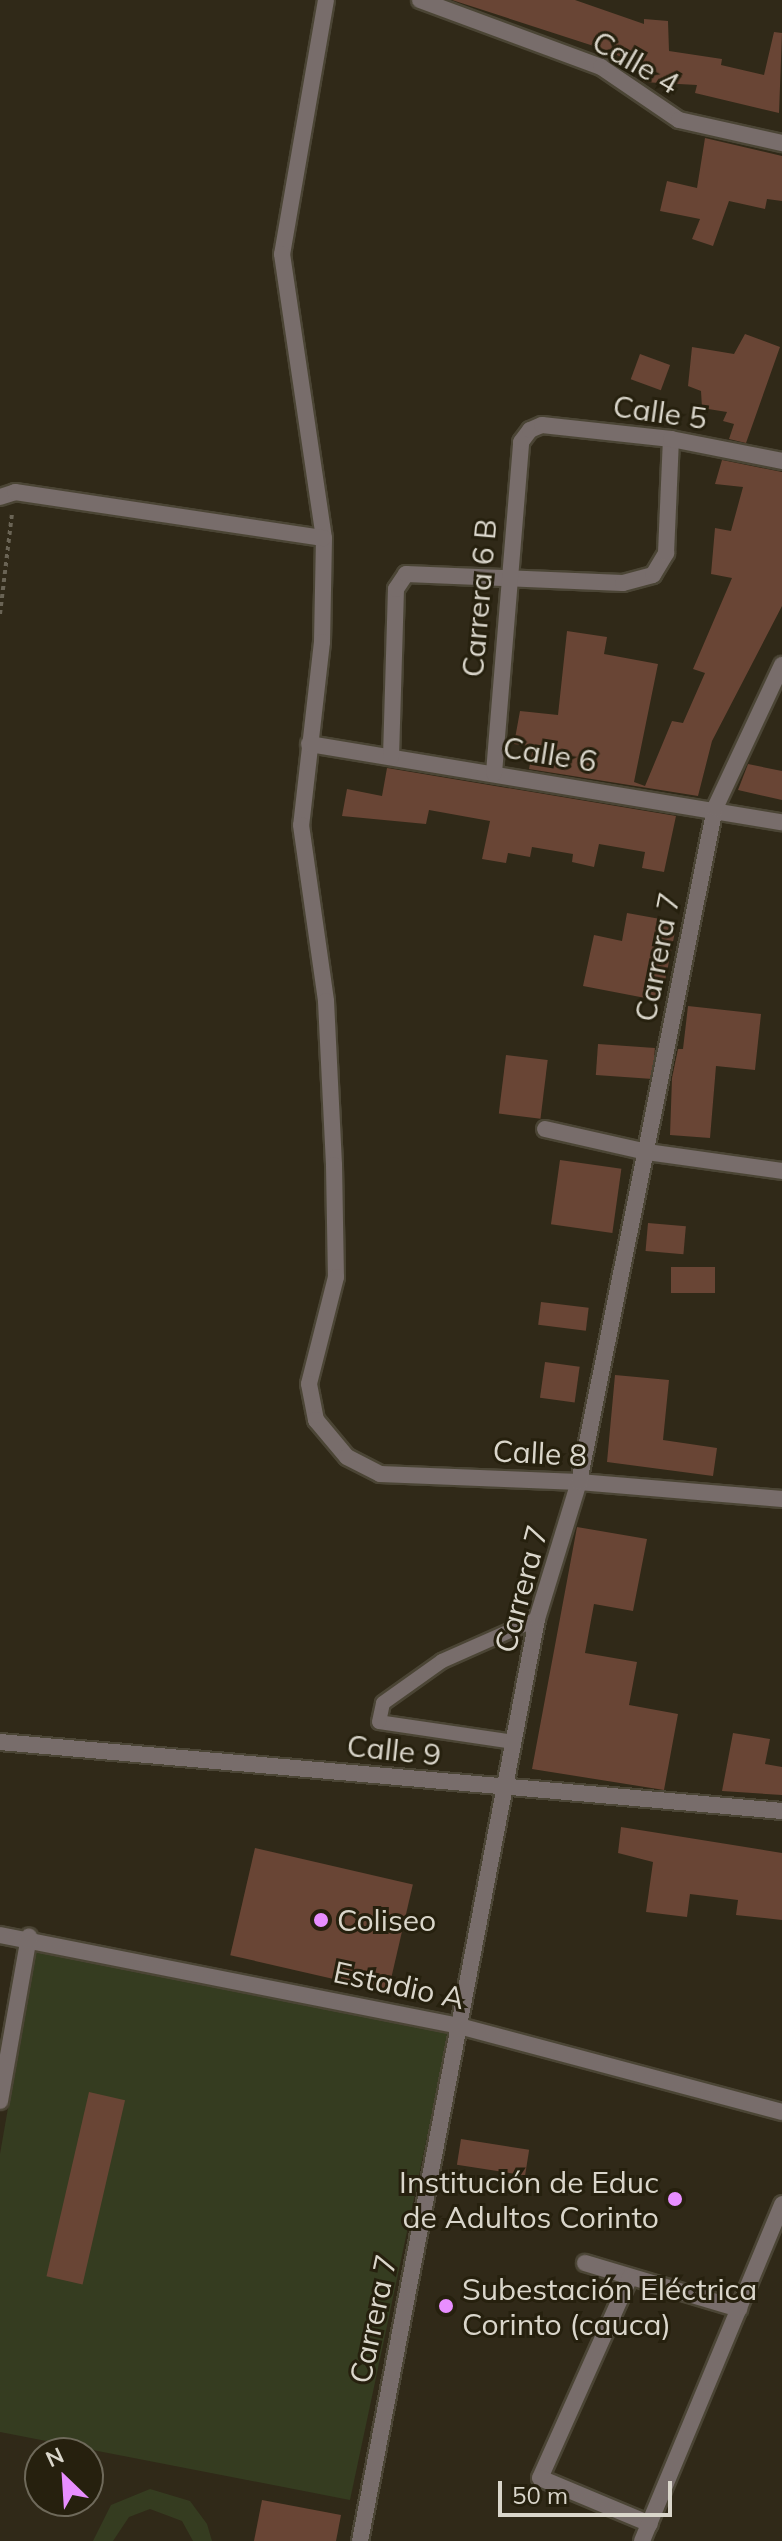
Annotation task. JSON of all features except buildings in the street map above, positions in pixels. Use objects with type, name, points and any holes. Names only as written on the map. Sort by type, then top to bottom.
[{"type":"street","points":[[309,744],[322,642],[324,538],[282,254],[326,0]]},
{"type":"street","name":"Calle 4","points":[[420,0],[601,67],[679,120],[782,143]]},
{"type":"street","name":"Calle 5","points":[[530,430],[542,425],[671,439],[782,461]]},
{"type":"street","name":"Carrera 6 B","points":[[494,773],[521,442],[530,430]]},
{"type":"street","points":[[391,757],[396,589],[406,574],[508,581],[623,583],[653,575],[666,553],[671,439]]},
{"type":"street","points":[[8,494],[324,538]]},
{"type":"street","name":"Carrera 7","points":[[360,2541],[363,2505],[463,2027],[537,1619],[579,1482],[715,808],[782,665]]},
{"type":"street","name":"Calle 6","points":[[309,744],[715,808],[782,822]]},
{"type":"street","name":"Calle 8","points":[[309,744],[301,825],[326,1001],[336,1277],[309,1384],[316,1420],[347,1457],[380,1474],[579,1482],[782,1499]]},
{"type":"street","points":[[545,1129],[647,1152],[782,1171]]},
{"type":"street","name":"Calle 9","points":[[0,1742],[505,1790],[782,1811]]},
{"type":"street","name":"Estadio A","points":[[0,1935],[29,1937],[463,2027],[782,2112]]},
{"type":"street","points":[[0,2101],[29,1937]]},
{"type":"street","points":[[642,2541],[782,2204]]},
{"type":"street","points":[[585,2263],[739,2309]]},
{"type":"street","points":[[630,2277],[540,2478],[650,2524]]},
{"type":"lane","points":[[514,1742],[379,1722],[383,1703],[442,1661],[537,1619]]},
{"type":"path","points":[[0,614],[8,494]]},
{"type":"green space","points":[[36,1947],[449,2034],[350,2500],[104,2452],[104,2437],[26,2437],[0,2432],[0,2154]]},
{"type":"green space","points":[[150,2489],[190,2501],[207,2524],[212,2541],[193,2541],[182,2521],[150,2509],[129,2517],[113,2541],[93,2541],[111,2505]]},
{"type":"place","name":"Coliseo","points":[[321,1920]]},
{"type":"place","name":"Institución de Educ de Adultos Corinto","points":[[675,2199]]},
{"type":"place","name":"Subestación Eléctrica Corinto (cauca)","points":[[446,2306]]}]
